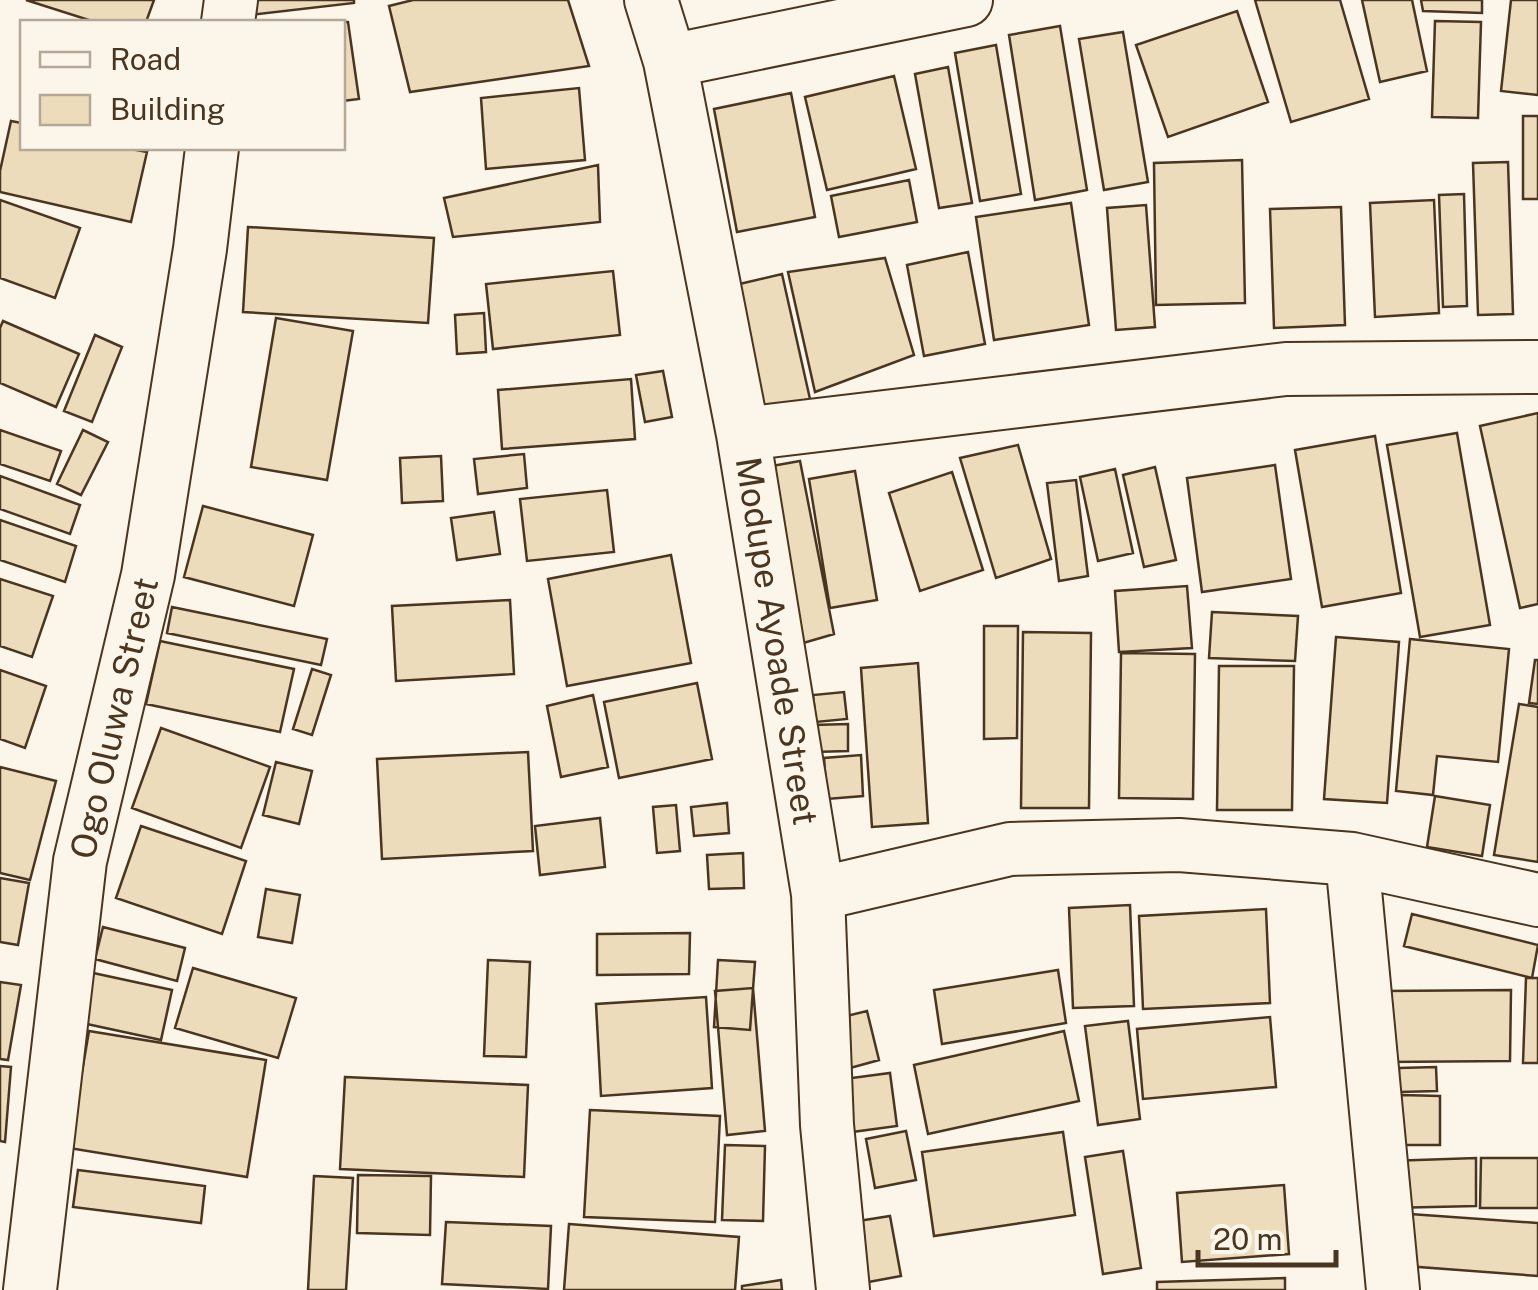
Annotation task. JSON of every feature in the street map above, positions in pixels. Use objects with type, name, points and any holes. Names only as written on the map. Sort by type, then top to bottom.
[{"type":"street","name":"Modupe Ayoade Street","points":[[651,0],[670,62],[744,434],[818,894],[827,1125],[843,1290]]},
{"type":"street","points":[[670,62],[966,0]]},
{"type":"street","name":"Ogo Oluwa Street","points":[[30,1290],[80,861],[148,576],[200,249],[212,150]]},
{"type":"street","points":[[744,434],[1286,370],[1538,367]]},
{"type":"street","points":[[818,894],[1010,849],[1179,844],[1352,860],[1538,900]]},
{"type":"street","points":[[1352,860],[1393,1290]]},
{"type":"building","points":[[26,0],[154,0],[147,20],[89,20]]},
{"type":"building","points":[[247,0],[354,0],[354,3],[249,15]]},
{"type":"building","points":[[413,0],[568,0],[589,66],[410,92],[389,6]]},
{"type":"building","points":[[1255,0],[1340,0],[1369,99],[1291,122]]},
{"type":"building","points":[[1362,0],[1412,0],[1427,71],[1380,82]]},
{"type":"building","points":[[1421,0],[1482,0],[1482,13],[1423,11]]},
{"type":"building","points":[[1511,0],[1538,0],[1538,95],[1501,91]]},
{"type":"building","points":[[1237,11],[1268,102],[1168,137],[1136,45]]},
{"type":"building","points":[[1435,21],[1481,22],[1478,118],[1432,117]]},
{"type":"building","points":[[345,22],[348,22],[359,99],[345,101]]},
{"type":"building","points":[[1060,26],[1087,190],[1035,200],[1009,35]]},
{"type":"building","points":[[1123,32],[1148,182],[1104,190],[1079,39]]},
{"type":"building","points":[[996,45],[1021,194],[980,201],[955,53]]},
{"type":"building","points":[[948,67],[972,203],[939,208],[915,74]]},
{"type":"building","points":[[894,76],[916,169],[827,190],[805,97]]},
{"type":"building","points":[[579,88],[585,160],[486,169],[481,98]]},
{"type":"building","points":[[791,93],[815,217],[737,232],[714,109]]},
{"type":"building","points":[[1523,116],[1538,116],[1538,199],[1523,199]]},
{"type":"building","points":[[11,121],[20,123],[20,150],[147,152],[131,222],[0,192],[0,171]]},
{"type":"building","points":[[1242,160],[1245,303],[1156,305],[1154,163]]},
{"type":"building","points":[[1508,162],[1513,314],[1478,315],[1473,163]]},
{"type":"building","points":[[598,165],[600,222],[453,237],[444,198]]},
{"type":"building","points":[[909,180],[917,222],[839,237],[831,196]]},
{"type":"building","points":[[1464,194],[1467,306],[1443,307],[1439,195]]},
{"type":"building","points":[[0,200],[80,228],[55,298],[0,278]]},
{"type":"building","points":[[1434,200],[1439,313],[1375,317],[1370,203]]},
{"type":"building","points":[[1071,203],[1089,325],[994,340],[976,217]]},
{"type":"building","points":[[1146,205],[1155,327],[1116,330],[1107,208]]},
{"type":"building","points":[[1341,207],[1345,325],[1274,328],[1270,209]]},
{"type":"building","points":[[248,227],[434,238],[428,323],[243,312]]},
{"type":"building","points":[[968,252],[985,344],[924,356],[907,265]]},
{"type":"building","points":[[885,258],[914,355],[815,392],[788,272]]},
{"type":"building","points":[[613,271],[620,335],[493,349],[486,284]]},
{"type":"building","points":[[782,274],[810,399],[764,411],[731,286]]},
{"type":"building","points":[[484,313],[486,352],[457,354],[455,315]]},
{"type":"building","points":[[276,318],[353,331],[327,480],[251,467]]},
{"type":"building","points":[[3,321],[79,354],[56,407],[0,383]]},
{"type":"building","points":[[95,335],[122,347],[92,422],[64,411]]},
{"type":"building","points":[[663,371],[672,417],[645,422],[636,375]]},
{"type":"building","points":[[631,379],[635,439],[502,449],[498,390]]},
{"type":"building","points":[[1538,413],[1538,604],[1520,608],[1480,426]]},
{"type":"building","points":[[0,430],[61,451],[50,481],[0,464]]},
{"type":"building","points":[[83,430],[108,442],[81,495],[57,484]]},
{"type":"building","points":[[1457,433],[1490,625],[1420,637],[1387,445]]},
{"type":"building","points":[[1375,436],[1401,593],[1322,607],[1295,450]]},
{"type":"building","points":[[1018,445],[1051,559],[996,578],[960,458]]},
{"type":"building","points":[[524,454],[527,488],[478,494],[474,459]]},
{"type":"building","points":[[441,456],[443,501],[402,503],[400,458]]},
{"type":"building","points":[[800,461],[834,634],[800,644],[760,468]]},
{"type":"building","points":[[1275,465],[1291,579],[1202,592],[1187,478]]},
{"type":"building","points":[[1155,467],[1176,560],[1144,567],[1123,475]]},
{"type":"building","points":[[1115,469],[1133,553],[1098,561],[1080,477]]},
{"type":"building","points":[[855,471],[877,600],[830,608],[809,479]]},
{"type":"building","points":[[952,472],[983,570],[920,591],[889,493]]},
{"type":"building","points":[[0,476],[80,505],[70,534],[0,509]]},
{"type":"building","points":[[1076,480],[1088,576],[1059,581],[1047,483]]},
{"type":"building","points":[[607,490],[614,552],[527,561],[520,499]]},
{"type":"building","points":[[203,506],[313,535],[294,606],[184,577]]},
{"type":"building","points":[[494,512],[500,554],[457,560],[451,518]]},
{"type":"building","points":[[0,520],[76,546],[65,582],[0,560]]},
{"type":"building","points":[[671,555],[691,663],[567,686],[548,579]]},
{"type":"building","points":[[0,579],[53,596],[32,657],[0,646]]},
{"type":"building","points":[[1187,586],[1192,648],[1119,652],[1115,591]]},
{"type":"building","points":[[510,600],[514,674],[396,681],[392,606]]},
{"type":"building","points":[[172,607],[327,639],[321,665],[167,633]]},
{"type":"building","points":[[1212,612],[1298,616],[1295,661],[1209,658]]},
{"type":"building","points":[[984,626],[1018,626],[1017,738],[984,739]]},
{"type":"building","points":[[1023,632],[1091,633],[1089,808],[1021,808]]},
{"type":"building","points":[[1336,637],[1399,642],[1387,803],[1324,799]]},
{"type":"building","points":[[1410,639],[1509,649],[1498,762],[1437,756],[1433,795],[1396,791]]},
{"type":"building","points":[[160,641],[294,669],[280,732],[146,704]]},
{"type":"building","points":[[1121,653],[1195,654],[1193,799],[1119,798]]},
{"type":"building","points":[[1538,660],[1538,704],[1529,703]]},
{"type":"building","points":[[918,663],[928,823],[872,827],[861,668]]},
{"type":"building","points":[[1219,666],[1294,666],[1292,810],[1217,810]]},
{"type":"building","points":[[312,669],[331,675],[312,735],[293,729]]},
{"type":"building","points":[[0,670],[46,686],[25,748],[0,739]]},
{"type":"building","points":[[697,683],[712,759],[619,778],[604,702]]},
{"type":"building","points":[[844,692],[847,719],[816,722],[813,695]]},
{"type":"building","points":[[593,695],[608,767],[561,777],[547,706]]},
{"type":"building","points":[[1519,704],[1538,707],[1538,862],[1494,855]]},
{"type":"building","points":[[848,724],[848,751],[814,752],[813,725]]},
{"type":"building","points":[[161,728],[270,767],[241,848],[132,808]]},
{"type":"building","points":[[528,752],[533,851],[382,859],[377,759]]},
{"type":"building","points":[[861,755],[863,796],[827,799],[824,758]]},
{"type":"building","points":[[276,762],[312,771],[299,824],[263,815]]},
{"type":"building","points":[[0,767],[56,781],[30,880],[0,873]]},
{"type":"building","points":[[1435,796],[1490,805],[1482,856],[1427,847]]},
{"type":"building","points":[[727,803],[729,833],[694,836],[691,807]]},
{"type":"building","points":[[676,805],[680,851],[657,853],[653,807]]},
{"type":"building","points":[[600,818],[605,867],[540,875],[535,826]]},
{"type":"building","points":[[141,826],[246,861],[222,934],[116,898]]},
{"type":"building","points":[[743,853],[744,888],[709,889],[707,855]]},
{"type":"building","points":[[0,878],[29,883],[18,945],[0,942]]},
{"type":"building","points":[[266,889],[300,895],[292,943],[258,937]]},
{"type":"building","points":[[1130,905],[1134,1006],[1073,1008],[1069,908]]},
{"type":"building","points":[[1266,909],[1270,1003],[1143,1009],[1139,916]]},
{"type":"building","points":[[1412,914],[1538,945],[1532,978],[1404,946]]},
{"type":"building","points":[[103,927],[185,948],[177,981],[95,959]]},
{"type":"building","points":[[690,933],[689,974],[597,975],[597,934]]},
{"type":"building","points":[[488,960],[530,962],[526,1057],[484,1056]]},
{"type":"building","points":[[718,960],[755,962],[750,1030],[714,1027]]},
{"type":"building","points":[[193,968],[296,998],[278,1058],[175,1028]]},
{"type":"building","points":[[1058,970],[1066,1023],[942,1044],[934,990]]},
{"type":"building","points":[[84,971],[172,990],[161,1040],[73,1021]]},
{"type":"building","points":[[1526,978],[1538,978],[1538,1063],[1523,1063]]},
{"type":"building","points":[[0,982],[21,985],[8,1060],[0,1059]]},
{"type":"building","points":[[753,988],[765,1131],[727,1135],[715,991]]},
{"type":"building","points":[[1511,990],[1510,1061],[1384,1062],[1385,991]]},
{"type":"building","points":[[706,997],[712,1088],[601,1096],[596,1004]]},
{"type":"building","points":[[867,1011],[879,1060],[843,1070],[830,1020]]},
{"type":"building","points":[[1270,1017],[1276,1087],[1143,1099],[1137,1029]]},
{"type":"building","points":[[1128,1021],[1140,1119],[1098,1125],[1085,1026]]},
{"type":"building","points":[[89,1031],[266,1060],[247,1177],[69,1148]]},
{"type":"building","points":[[1064,1031],[1079,1101],[928,1134],[914,1065]]},
{"type":"building","points":[[0,1066],[11,1067],[5,1142],[0,1141]]},
{"type":"building","points":[[1436,1067],[1437,1091],[1399,1092],[1399,1068]]},
{"type":"building","points":[[890,1073],[897,1126],[852,1132],[844,1079]]},
{"type":"building","points":[[345,1077],[528,1085],[524,1177],[340,1169]]},
{"type":"building","points":[[1401,1095],[1440,1096],[1440,1145],[1400,1145]]},
{"type":"building","points":[[590,1110],[720,1116],[715,1222],[584,1217]]},
{"type":"building","points":[[906,1131],[916,1180],[875,1188],[866,1139]]},
{"type":"building","points":[[1063,1132],[1075,1215],[934,1236],[922,1152]]},
{"type":"building","points":[[725,1145],[765,1146],[763,1221],[722,1220]]},
{"type":"building","points":[[1123,1151],[1141,1268],[1103,1274],[1085,1157]]},
{"type":"building","points":[[1476,1158],[1476,1206],[1389,1208],[1389,1161]]},
{"type":"building","points":[[1481,1158],[1538,1158],[1538,1208],[1480,1208]]},
{"type":"building","points":[[78,1170],[205,1186],[201,1223],[73,1207]]},
{"type":"building","points":[[358,1175],[431,1176],[430,1235],[357,1233]]},
{"type":"building","points":[[314,1176],[353,1178],[346,1290],[308,1290]]},
{"type":"building","points":[[1284,1185],[1289,1254],[1182,1262],[1177,1193]]},
{"type":"building","points":[[1410,1214],[1538,1223],[1538,1276],[1406,1266]]},
{"type":"building","points":[[890,1216],[901,1276],[863,1283],[852,1222]]},
{"type":"building","points":[[446,1222],[551,1226],[548,1289],[442,1284]]},
{"type":"building","points":[[569,1224],[739,1237],[735,1290],[564,1290]]},
{"type":"building","points":[[1285,1278],[1285,1290],[1157,1290],[1157,1282]]},
{"type":"building","points":[[781,1280],[782,1290],[742,1290],[742,1286]]}]
